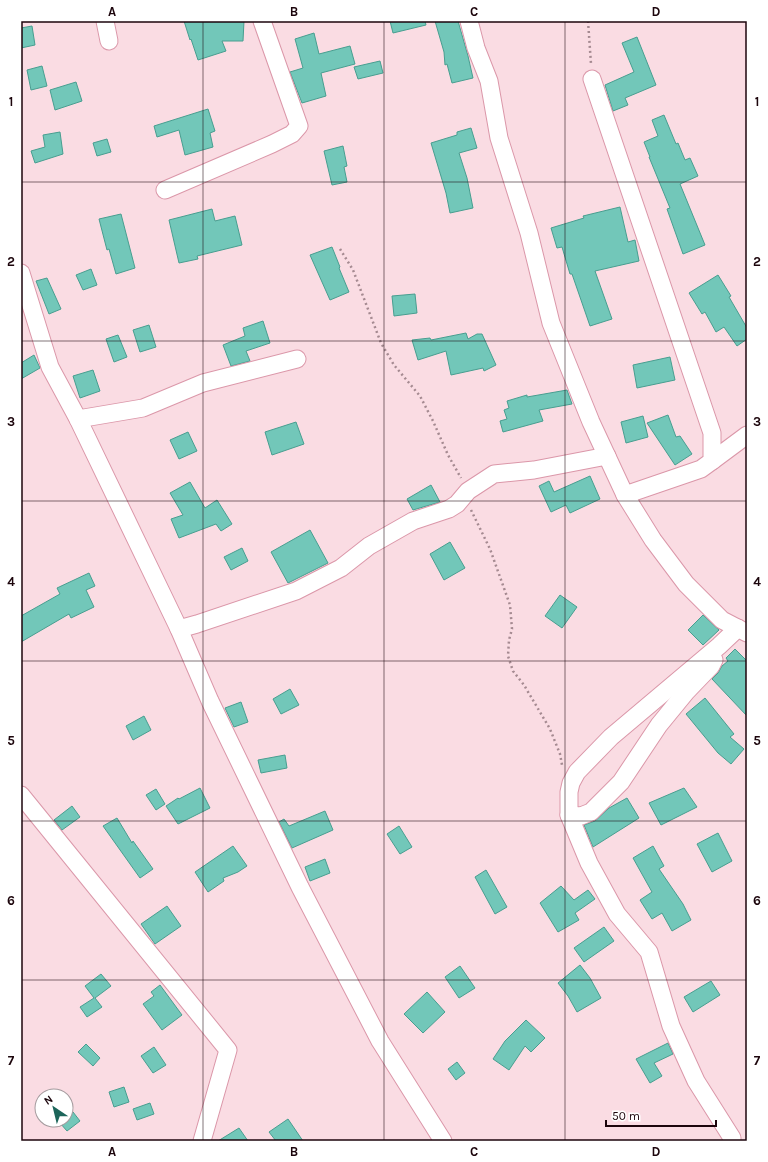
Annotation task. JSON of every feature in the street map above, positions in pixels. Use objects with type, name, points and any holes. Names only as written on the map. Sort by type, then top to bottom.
[{"type":"street","points":[[105,21],[109,41]]},
{"type":"street","points":[[165,190],[272,144],[292,134],[299,126],[262,21]]},
{"type":"street","points":[[469,21],[476,48],[489,81],[499,138],[528,233],[551,323],[606,456],[625,495],[653,540],[686,584],[722,620],[743,631],[720,646],[611,737],[577,772],[571,783],[569,792],[569,815],[589,863],[617,914],[649,952],[671,1026],[696,1081],[732,1138],[732,1141]]},
{"type":"street","points":[[592,79],[712,433],[712,461]]},
{"type":"street","points":[[21,273],[50,367],[78,419],[179,629],[210,701],[300,887],[380,1041],[443,1141]]},
{"type":"street","points":[[78,419],[143,408],[203,383],[297,359]]},
{"type":"street","points":[[625,495],[701,469],[747,435]]},
{"type":"street","points":[[179,629],[296,591],[341,568],[369,546],[413,520],[446,510],[469,498],[494,474],[534,470],[606,456]]},
{"type":"street","points":[[569,815],[582,816],[591,812],[621,782],[659,725],[686,692],[711,666],[720,646]]},
{"type":"street","points":[[21,795],[228,1050],[202,1141]]},
{"type":"path","points":[[588,21],[592,79]]},
{"type":"path","points":[[340,249],[353,270],[381,343],[394,365],[420,396],[469,498],[490,549],[510,605],[512,629],[509,640],[508,656],[513,671],[524,685],[550,729],[560,754],[569,792]]},
{"type":"building","points":[[184,21],[244,21],[243,41],[222,41],[226,51],[198,60]]},
{"type":"building","points":[[390,21],[425,21],[426,25],[393,33]]},
{"type":"building","points":[[435,21],[458,21],[473,78],[452,83],[447,64],[445,65],[444,52]]},
{"type":"building","points":[[32,26],[35,45],[21,48],[21,28]]},
{"type":"building","points":[[314,33],[319,54],[350,46],[355,64],[321,73],[326,96],[302,103],[290,72],[303,68],[295,39]]},
{"type":"building","points":[[637,37],[656,85],[625,98],[628,105],[613,111],[605,85],[634,72],[622,43]]},
{"type":"building","points":[[380,61],[383,73],[358,79],[354,67]]},
{"type":"building","points":[[42,66],[47,86],[31,90],[27,70]]},
{"type":"building","points":[[76,82],[82,101],[55,110],[50,90]]},
{"type":"building","points":[[208,109],[215,131],[210,133],[213,147],[185,155],[179,130],[157,137],[154,126]]},
{"type":"building","points":[[664,115],[676,144],[678,143],[685,160],[690,158],[698,176],[680,184],[705,245],[683,254],[667,209],[670,208],[644,142],[658,136],[652,120]]},
{"type":"building","points":[[471,128],[477,148],[459,153],[467,178],[473,208],[450,213],[446,193],[431,143],[457,135],[457,132]]},
{"type":"building","points":[[60,132],[63,154],[35,163],[31,151],[45,147],[43,135]]},
{"type":"building","points":[[107,139],[111,152],[97,156],[93,143]]},
{"type":"building","points":[[343,146],[347,166],[344,167],[347,182],[332,185],[324,151]]},
{"type":"building","points":[[620,207],[628,242],[635,240],[639,261],[595,271],[612,319],[590,326],[572,274],[570,274],[562,247],[557,248],[551,228],[584,218],[583,216]]},
{"type":"building","points":[[212,209],[215,221],[235,216],[242,245],[197,256],[198,259],[179,263],[169,220]]},
{"type":"building","points":[[121,214],[135,268],[116,274],[109,249],[107,250],[99,219]]},
{"type":"building","points":[[332,247],[349,292],[330,300],[310,255]]},
{"type":"building","points":[[91,269],[97,285],[83,290],[76,275]]},
{"type":"building","points":[[718,275],[731,296],[729,297],[747,328],[747,339],[737,346],[724,327],[716,332],[705,312],[702,314],[689,293]]},
{"type":"building","points":[[47,278],[61,309],[49,314],[36,281]]},
{"type":"building","points":[[415,294],[417,313],[394,316],[392,296]]},
{"type":"building","points":[[263,321],[270,343],[246,351],[250,361],[231,366],[223,345],[245,336],[243,328]]},
{"type":"building","points":[[149,325],[156,347],[140,352],[133,330]]},
{"type":"building","points":[[466,333],[468,339],[477,334],[482,334],[496,365],[484,371],[483,368],[451,375],[446,351],[418,360],[412,340],[430,338],[431,340]]},
{"type":"building","points":[[118,335],[127,357],[114,362],[106,339]]},
{"type":"building","points":[[34,355],[40,368],[21,379],[21,363]]},
{"type":"building","points":[[670,357],[675,380],[637,388],[633,365]]},
{"type":"building","points":[[93,370],[100,391],[80,398],[73,376]]},
{"type":"building","points":[[567,390],[572,404],[539,410],[543,421],[503,432],[500,421],[507,419],[504,410],[509,408],[507,401],[527,395],[527,397]]},
{"type":"building","points":[[668,415],[676,437],[680,436],[692,454],[675,465],[647,423]]},
{"type":"building","points":[[643,416],[648,437],[626,443],[621,422]]},
{"type":"building","points":[[296,422],[304,444],[272,455],[265,432]]},
{"type":"building","points":[[188,432],[197,451],[179,459],[170,440]]},
{"type":"building","points":[[590,476],[600,499],[570,513],[566,505],[551,512],[539,486],[549,481],[554,492]]},
{"type":"building","points":[[190,482],[205,508],[217,500],[232,524],[221,531],[216,524],[179,538],[171,519],[183,515],[170,493]]},
{"type":"building","points":[[431,485],[440,502],[413,510],[407,499]]},
{"type":"building","points":[[310,530],[328,563],[288,583],[271,552]]},
{"type":"building","points":[[450,542],[465,568],[444,580],[430,554]]},
{"type":"building","points":[[242,548],[248,561],[231,570],[224,557]]},
{"type":"building","points":[[89,573],[95,586],[86,590],[94,607],[71,618],[69,614],[21,642],[21,616],[60,594],[57,588]]},
{"type":"building","points":[[560,595],[577,607],[562,628],[545,616]]},
{"type":"building","points":[[703,615],[719,630],[703,645],[688,630]]},
{"type":"building","points":[[735,649],[747,661],[747,716],[712,679],[728,661],[726,658]]},
{"type":"building","points":[[290,689],[299,705],[281,714],[273,699]]},
{"type":"building","points":[[705,698],[734,734],[730,737],[744,749],[731,764],[718,753],[686,714]]},
{"type":"building","points":[[241,702],[248,722],[234,727],[225,708]]},
{"type":"building","points":[[144,716],[151,730],[133,740],[126,726]]},
{"type":"building","points":[[285,755],[287,768],[261,773],[258,760]]},
{"type":"building","points":[[200,788],[210,808],[178,824],[166,806],[178,798],[179,799]]},
{"type":"building","points":[[684,788],[697,807],[661,825],[649,803]]},
{"type":"building","points":[[156,789],[165,804],[156,810],[146,795]]},
{"type":"building","points":[[627,798],[639,818],[593,847],[584,825],[595,821],[609,808]]},
{"type":"building","points":[[72,806],[80,817],[62,830],[54,820]]},
{"type":"building","points":[[325,811],[333,830],[292,848],[279,822],[284,819],[289,826]]},
{"type":"building","points":[[117,818],[132,843],[133,841],[153,869],[140,878],[103,826]]},
{"type":"building","points":[[399,826],[412,847],[400,854],[387,834]]},
{"type":"building","points":[[718,833],[732,861],[712,872],[697,844]]},
{"type":"building","points":[[233,846],[247,866],[238,872],[223,878],[224,881],[208,892],[195,872]]},
{"type":"building","points":[[653,846],[664,866],[659,869],[683,904],[691,920],[672,931],[662,913],[652,919],[640,900],[652,892],[633,858]]},
{"type":"building","points":[[325,859],[330,873],[310,881],[305,867]]},
{"type":"building","points":[[486,870],[507,907],[495,914],[475,877]]},
{"type":"building","points":[[561,886],[574,900],[588,890],[595,899],[575,913],[579,920],[558,932],[540,903]]},
{"type":"building","points":[[167,906],[181,926],[155,944],[141,924]]},
{"type":"building","points":[[604,927],[614,941],[584,962],[574,948]]},
{"type":"building","points":[[580,965],[590,978],[601,998],[577,1012],[568,996],[558,983]]},
{"type":"building","points":[[460,966],[475,988],[459,998],[445,977]]},
{"type":"building","points":[[101,974],[111,986],[95,998],[102,1007],[87,1017],[80,1007],[94,998],[85,986]]},
{"type":"building","points":[[711,981],[720,995],[693,1012],[684,997]]},
{"type":"building","points":[[160,985],[182,1015],[162,1030],[143,1004],[154,996],[151,992]]},
{"type":"building","points":[[427,992],[445,1012],[423,1033],[404,1014]]},
{"type":"building","points":[[526,1020],[545,1038],[531,1052],[525,1046],[509,1070],[493,1059],[505,1041]]},
{"type":"building","points":[[668,1043],[673,1054],[654,1063],[662,1076],[650,1083],[636,1059]]},
{"type":"building","points":[[86,1044],[100,1058],[93,1066],[78,1052]]},
{"type":"building","points":[[154,1047],[166,1065],[153,1073],[141,1056]]},
{"type":"building","points":[[457,1062],[465,1073],[456,1080],[448,1069]]},
{"type":"building","points":[[124,1087],[129,1102],[114,1107],[109,1092]]},
{"type":"building","points":[[150,1103],[154,1114],[137,1120],[133,1109]]},
{"type":"building","points":[[74,1113],[80,1121],[74,1126]]},
{"type":"building","points":[[288,1119],[303,1141],[276,1141],[269,1132]]},
{"type":"building","points":[[239,1128],[248,1141],[218,1141]]}]
